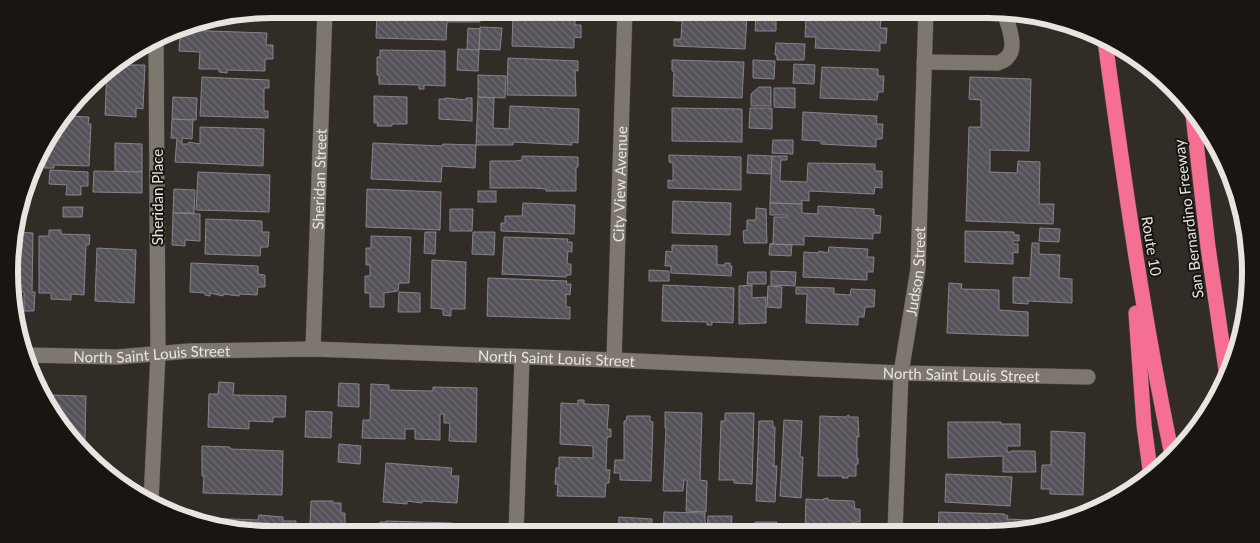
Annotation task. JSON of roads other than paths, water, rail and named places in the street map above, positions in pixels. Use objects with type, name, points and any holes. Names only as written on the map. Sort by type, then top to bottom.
[{"type":"highway","name":"Route 10","points":[[1106,47],[1128,209],[1155,376],[1171,448]]},
{"type":"highway","name":"San Bernardino Freeway","points":[[1194,122],[1225,363]]},
{"type":"highway","points":[[1128,209],[1144,425],[1150,467]]},
{"type":"street","name":"Sheridan Street","points":[[314,349],[325,18]]},
{"type":"street","name":"City View Avenue","points":[[614,360],[625,18]]},
{"type":"street","name":"Judson Street","points":[[895,526],[901,373],[918,269],[926,18]]},
{"type":"street","points":[[924,62],[998,63],[1007,60],[1011,53],[1012,41],[1006,18]]},
{"type":"street","name":"Sheridan Place","points":[[156,46],[158,354]]},
{"type":"street","name":"North Saint Louis Street","points":[[32,355],[117,357],[189,351],[314,349],[901,373],[1088,377]]},
{"type":"street","points":[[151,495],[158,354]]},
{"type":"street","points":[[516,526],[522,358]]}]
